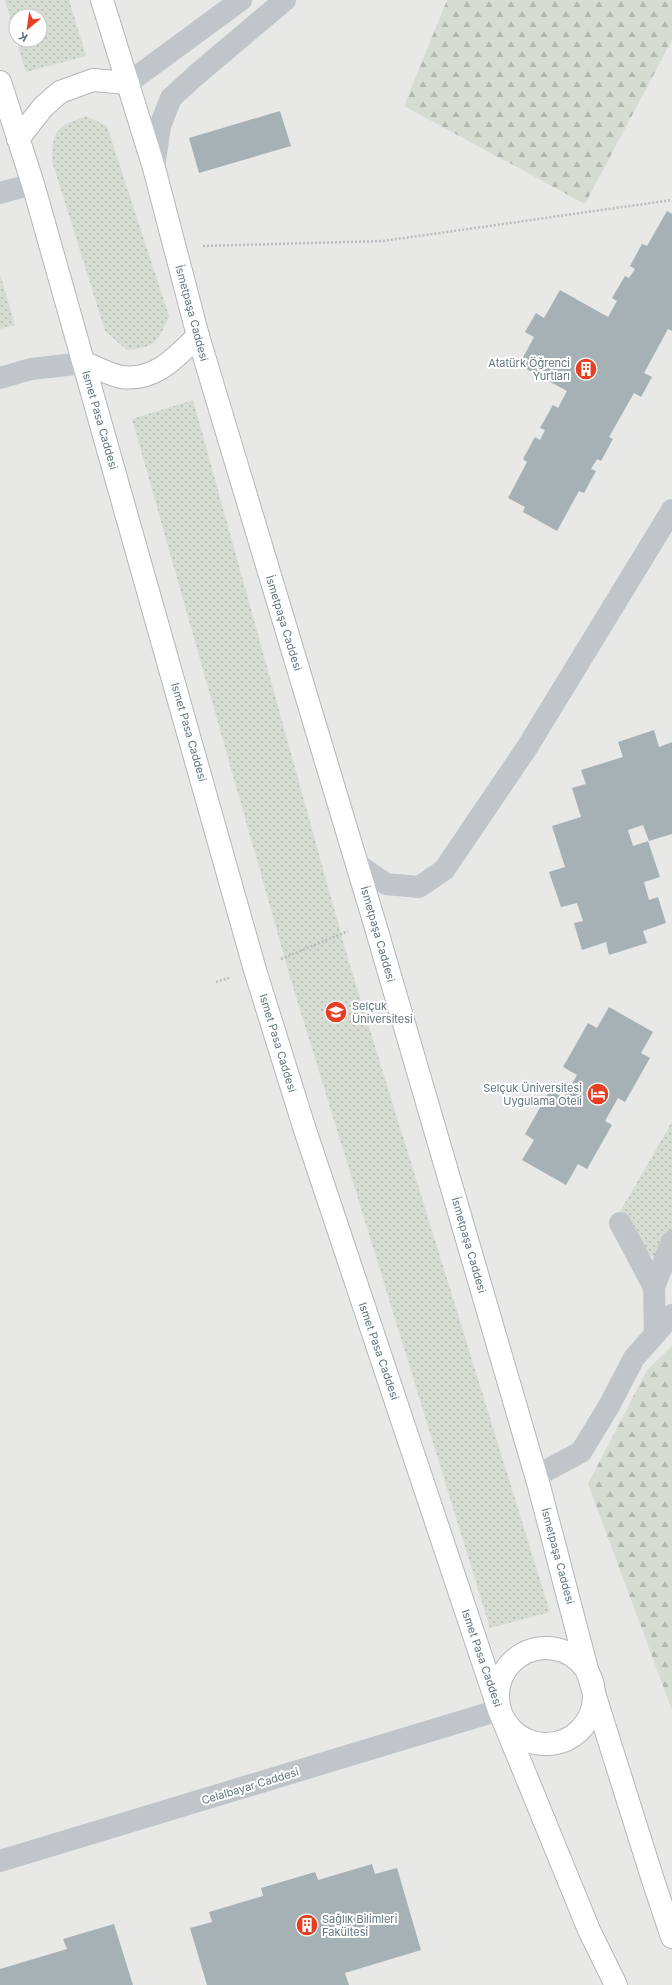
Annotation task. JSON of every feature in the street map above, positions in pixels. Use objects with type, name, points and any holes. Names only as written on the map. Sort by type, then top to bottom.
[{"type":"main road","name":"İsmetpaşa Caddesi","points":[[102,0],[154,168],[198,336],[374,921],[536,1476],[590,1677],[652,1878],[672,1937]]},
{"type":"main road","points":[[18,139],[43,106],[60,92],[93,80],[128,83]]},
{"type":"main road","name":"Ismet Pasa Caddesi","points":[[0,82],[33,184],[255,970],[305,1130],[499,1710],[589,1930],[616,1985]]},
{"type":"main road","points":[[84,363],[122,377],[150,375],[170,364],[198,336]]},
{"type":"main road","points":[[553,1649],[568,1654],[580,1664],[590,1677],[594,1692],[592,1708],[586,1722],[576,1734],[562,1742],[547,1744],[531,1743],[517,1735],[506,1724],[499,1710],[497,1694],[501,1679],[509,1665],[521,1655],[531,1651],[553,1649]]},
{"type":"street","points":[[128,83],[240,0]]},
{"type":"street","points":[[154,168],[160,126],[171,98],[285,0]]},
{"type":"street","points":[[0,193],[33,184]]},
{"type":"street","points":[[0,378],[30,369],[84,363]]},
{"type":"street","points":[[357,864],[386,884],[419,887],[444,870],[528,746],[672,510]]},
{"type":"street","points":[[620,1223],[654,1287]]},
{"type":"street","points":[[655,1334],[654,1287],[672,1241]]},
{"type":"street","points":[[536,1476],[581,1452],[609,1406],[634,1358],[672,1315]]},
{"type":"street","name":"Celalbayar Caddesi","points":[[0,1861],[499,1710]]},
{"type":"path","points":[[203,246],[383,241],[672,200]]},
{"type":"path","points":[[216,982],[255,970],[374,921]]},
{"type":"shaded area","name":"Selçuk Üniversitesi","points":[[0,0],[672,0],[672,1985],[0,1985]]},
{"type":"green space","points":[[5,0],[69,0],[86,56],[26,72],[18,48],[48,48],[48,8],[8,8],[8,11]]},
{"type":"green space","points":[[447,0],[672,0],[672,40],[585,204],[404,106]]},
{"type":"green space","points":[[86,116],[107,126],[169,316],[158,338],[150,345],[137,349],[127,350],[105,331],[52,161],[55,136],[58,131],[68,123]]},
{"type":"green space","points":[[0,274],[15,325],[0,329]]},
{"type":"green space","points":[[193,400],[348,959],[550,1612],[490,1628],[290,977],[132,419]]},
{"type":"green space","points":[[672,1122],[672,1268],[664,1265],[649,1254],[617,1217]]},
{"type":"green space","points":[[672,1346],[672,1710],[588,1484],[647,1370]]},
{"type":"building","points":[[280,111],[291,146],[199,173],[189,138]]},
{"type":"building","name":"Atatürk Öğrenci Yurtları","points":[[667,211],[672,214],[672,331],[668,329],[644,373],[652,377],[641,397],[634,393],[609,437],[613,439],[601,461],[597,459],[591,469],[596,471],[584,493],[579,491],[557,531],[523,512],[525,507],[508,498],[527,462],[523,459],[535,437],[540,440],[545,430],[540,428],[553,405],[558,408],[567,391],[519,365],[534,337],[525,332],[536,313],[544,318],[560,290],[608,317],[617,301],[612,298],[625,276],[629,278],[635,269],[630,266],[642,244],[647,246]]},
{"type":"building","points":[[654,730],[659,747],[672,742],[672,834],[649,841],[643,825],[628,830],[633,846],[648,841],[660,877],[644,882],[649,900],[658,897],[666,923],[643,931],[647,943],[609,955],[606,942],[582,950],[574,923],[583,921],[577,903],[561,907],[549,872],[565,867],[552,826],[581,817],[572,788],[586,784],[581,770],[623,757],[618,742]]},
{"type":"building","name":"Selçuk Üniversitesi Uygulama Oteli","points":[[609,1007],[653,1032],[641,1053],[650,1058],[625,1102],[618,1098],[605,1121],[612,1125],[587,1169],[578,1164],[566,1185],[522,1160],[534,1140],[525,1134],[550,1090],[564,1098],[577,1075],[563,1067],[588,1023],[597,1028]]},
{"type":"building","name":"Sağlık Bilimleri Fakültesi","points":[[372,1864],[375,1874],[397,1868],[421,1950],[345,1973],[349,1985],[207,1985],[190,1928],[212,1922],[209,1912],[263,1896],[261,1888],[315,1872],[318,1880]]},
{"type":"building","points":[[114,1924],[133,1985],[0,1985],[0,1969],[67,1949],[63,1939]]},
{"type":"place","name":"Atatürk Öğrenci Yurtları","points":[[586,369]]},
{"type":"place","name":"Selçuk Üniversitesi","points":[[336,1012]]},
{"type":"place","name":"Selçuk Üniversitesi Uygulama Oteli","points":[[598,1094]]},
{"type":"place","name":"Sağlık Bilimleri Fakültesi","points":[[307,1925]]}]
